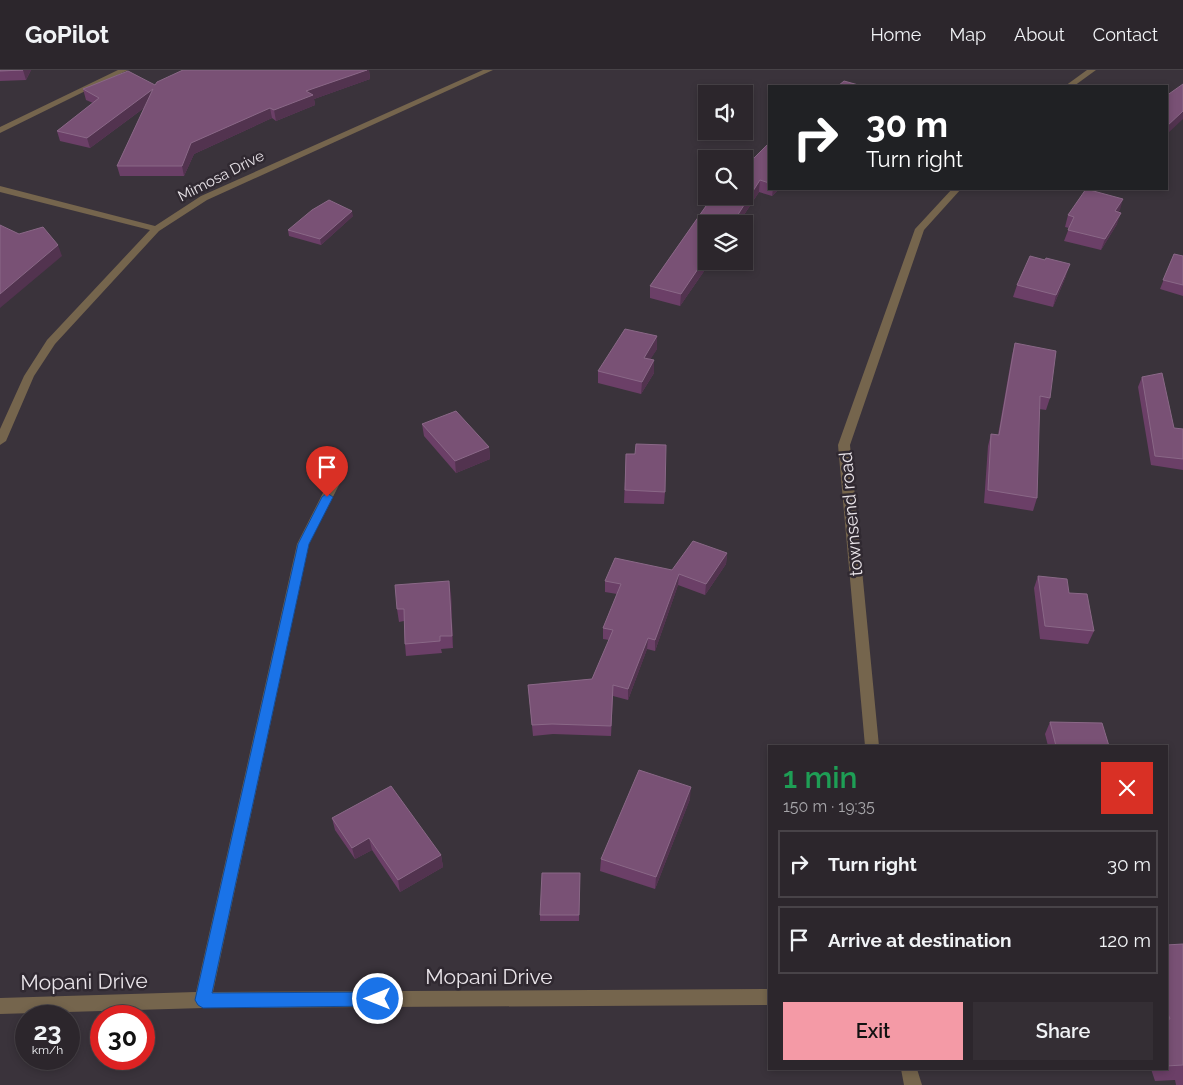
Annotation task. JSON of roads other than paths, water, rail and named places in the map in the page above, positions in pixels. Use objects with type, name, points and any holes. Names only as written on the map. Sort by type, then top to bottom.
[{"type":"street","points":[[0,130],[124,70]]},
{"type":"street","name":"Mimosa Drive","points":[[0,441],[29,376],[51,342],[156,229],[204,198],[489,70]]},
{"type":"street","points":[[1070,85],[1092,70]]},
{"type":"street","points":[[0,189],[156,229]]},
{"type":"street","name":"townsend road","points":[[872,745],[844,445],[920,229],[956,190]]},
{"type":"street","points":[[203,1000],[303,544],[335,481]]},
{"type":"street","name":"Mopani Drive","points":[[0,1006],[203,1000],[768,997]]},
{"type":"street","points":[[909,1070],[913,1085]]}]
